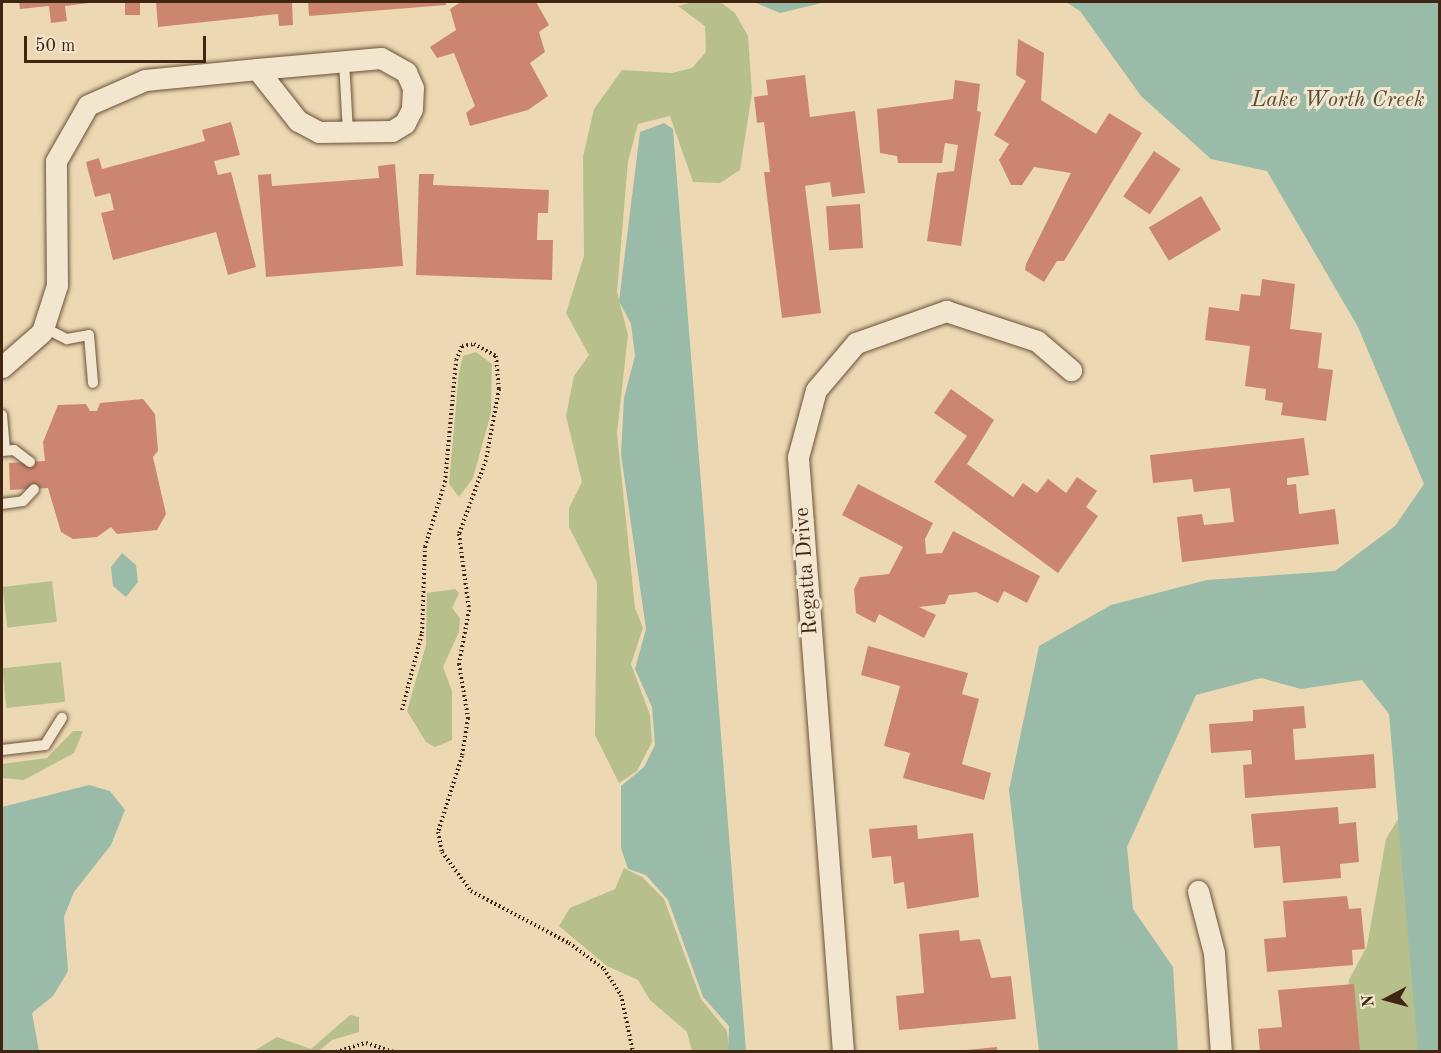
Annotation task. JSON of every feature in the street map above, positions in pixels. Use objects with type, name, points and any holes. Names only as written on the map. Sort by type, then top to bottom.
[{"type":"street","points":[[2,366],[43,327],[57,285],[56,161],[88,105],[145,80],[257,69],[344,61],[388,61],[406,72],[414,94],[410,117],[398,128],[348,133],[307,128],[257,69]]},
{"type":"street","name":"Regatta Drive","points":[[843,1052],[798,458],[816,390],[856,343],[946,311],[1037,341],[1071,370]]},
{"type":"street","points":[[1198,891],[1214,953],[1221,1052]]},
{"type":"lane","points":[[344,61],[348,133]]},
{"type":"lane","points":[[43,327],[67,339],[89,335],[93,383]]},
{"type":"lane","points":[[2,415],[3,450],[30,462]]},
{"type":"lane","points":[[2,504],[23,501],[34,489]]},
{"type":"lane","points":[[2,750],[45,745],[62,718]]},
{"type":"path","points":[[402,710],[419,652],[425,547],[445,482],[456,360],[462,346],[474,344],[496,356],[499,389],[486,460],[459,534],[469,610],[459,664],[468,718],[462,756],[438,832],[442,852],[471,891],[569,943],[604,969],[621,995],[633,1052]]},
{"type":"path","points":[[336,1052],[366,1043],[394,1052]]},
{"type":"shaded area","points":[[693,2],[720,2],[735,13],[748,36],[752,93],[740,170],[720,183],[693,182],[670,116],[638,124],[628,161],[617,292],[628,335],[617,433],[635,608],[643,628],[631,664],[650,715],[652,742],[637,771],[619,783],[595,735],[597,582],[569,527],[569,508],[582,482],[566,416],[574,376],[589,355],[566,313],[584,256],[583,157],[594,109],[622,70],[672,73],[692,68],[706,52],[705,26],[678,6]]},
{"type":"shaded area","points":[[476,352],[492,364],[491,413],[473,478],[459,497],[449,484],[459,372],[463,356]]},
{"type":"shaded area","points":[[52,581],[57,622],[7,628],[2,587]]},
{"type":"shaded area","points":[[455,589],[459,593],[452,608],[460,618],[459,632],[443,667],[452,691],[452,740],[435,747],[426,742],[407,711],[426,645],[427,593]]},
{"type":"shaded area","points":[[61,662],[65,702],[7,708],[2,668]]},
{"type":"shaded area","points":[[73,731],[83,731],[74,753],[24,780],[2,778],[2,764],[47,758]]},
{"type":"shaded area","points":[[1439,752],[1439,1051],[1319,1052],[1347,1009],[1349,980],[1367,946],[1386,839]]},
{"type":"shaded area","points":[[624,868],[642,877],[664,899],[701,999],[727,1031],[729,1051],[692,1051],[687,1032],[650,1000],[638,980],[607,966],[559,926],[570,908],[615,889]]},
{"type":"shaded area","points":[[350,1015],[359,1017],[359,1032],[332,1040],[319,1051],[254,1051],[277,1037],[311,1049]]},
{"type":"water","points":[[754,2],[826,2],[780,13]]},
{"type":"water","name":"Lake Worth Creek","points":[[1066,2],[1439,2],[1439,1051],[1418,1051],[1389,714],[1362,680],[1301,689],[1261,678],[1196,695],[1127,847],[1133,909],[1173,967],[1178,1051],[1039,1051],[1009,790],[1039,646],[1111,605],[1207,580],[1335,571],[1395,526],[1424,484],[1358,327],[1267,171],[1211,159],[1141,96],[1080,11]]},
{"type":"water","points":[[664,123],[673,129],[746,1051],[728,1051],[729,1026],[703,997],[668,900],[646,875],[628,869],[621,848],[621,786],[644,767],[655,745],[652,707],[635,669],[646,629],[621,454],[624,398],[635,356],[631,324],[619,301],[640,132]]},
{"type":"water","points":[[122,553],[136,565],[138,582],[126,597],[113,586],[111,567]]},
{"type":"water","points":[[89,785],[110,791],[125,810],[111,845],[74,892],[64,917],[68,971],[53,996],[32,1013],[39,1051],[2,1051],[2,807]]},
{"type":"building","points":[[19,2],[89,3],[65,6],[67,21],[51,23],[49,6],[20,9]]},
{"type":"building","points":[[125,2],[140,2],[140,15],[125,15]]},
{"type":"building","points":[[156,2],[292,2],[293,25],[279,26],[278,14],[158,27]]},
{"type":"building","points":[[308,2],[446,2],[446,5],[309,16]]},
{"type":"building","points":[[461,2],[536,2],[549,25],[539,32],[545,52],[530,63],[548,96],[528,110],[470,126],[466,113],[475,106],[454,53],[437,58],[430,47],[456,30],[450,9]]},
{"type":"building","points":[[1018,39],[1044,53],[1041,100],[1096,134],[1109,113],[1142,133],[1064,261],[1057,261],[1044,282],[1025,270],[1026,264],[1071,173],[1034,167],[1022,185],[1011,185],[999,160],[1009,144],[994,135],[1026,81],[1016,75]]},
{"type":"building","points":[[805,75],[810,117],[855,111],[865,193],[832,197],[830,182],[805,186],[821,313],[782,318],[764,172],[770,172],[764,122],[757,123],[754,97],[768,95],[766,80]]},
{"type":"building","points":[[955,80],[980,84],[977,111],[981,112],[961,246],[927,241],[937,173],[954,171],[958,145],[945,143],[942,163],[898,163],[897,156],[880,153],[877,109],[953,99]]},
{"type":"building","points":[[231,122],[240,155],[214,161],[218,175],[231,172],[256,267],[228,275],[216,232],[113,260],[101,213],[114,210],[110,193],[95,197],[86,162],[99,158],[102,169],[169,151],[205,141],[202,130]]},
{"type":"building","points":[[1154,151],[1181,169],[1150,214],[1123,197]]},
{"type":"building","points":[[395,164],[403,266],[266,277],[258,175],[271,174],[272,186],[379,178],[378,166]]},
{"type":"building","points":[[419,174],[434,174],[433,185],[549,190],[548,213],[538,213],[537,240],[553,240],[552,280],[416,275]]},
{"type":"building","points":[[1201,196],[1221,229],[1169,261],[1149,227]]},
{"type":"building","points":[[860,204],[863,248],[829,250],[826,206]]},
{"type":"building","points":[[1262,279],[1295,284],[1290,329],[1322,333],[1318,368],[1333,370],[1326,421],[1281,415],[1283,403],[1265,400],[1266,389],[1245,386],[1250,346],[1205,340],[1209,307],[1239,311],[1241,294],[1260,296]]},
{"type":"building","points":[[951,389],[994,420],[967,464],[1013,497],[1023,483],[1037,493],[1048,479],[1066,493],[1077,477],[1097,491],[1086,507],[1098,516],[1058,573],[934,482],[967,436],[934,413]]},
{"type":"building","points":[[143,399],[155,414],[158,451],[153,457],[166,514],[157,530],[117,534],[111,527],[97,537],[73,539],[61,532],[48,488],[10,490],[9,463],[45,461],[43,442],[58,405],[86,404],[90,411],[97,411],[100,403]]},
{"type":"building","points":[[1304,438],[1309,475],[1287,478],[1287,485],[1296,484],[1299,514],[1335,509],[1339,544],[1182,562],[1177,517],[1202,514],[1204,525],[1234,522],[1230,488],[1194,492],[1192,479],[1153,483],[1150,455]]},
{"type":"building","points":[[858,484],[933,523],[925,539],[926,554],[942,553],[953,531],[1040,576],[1027,603],[1004,591],[998,603],[976,592],[949,595],[945,604],[919,607],[936,615],[924,638],[879,614],[875,623],[856,613],[854,589],[860,577],[889,574],[903,547],[842,515]]},
{"type":"building","points":[[868,646],[968,673],[962,694],[979,699],[962,764],[991,773],[984,800],[903,778],[910,753],[884,746],[900,686],[861,675]]},
{"type":"building","points":[[1304,706],[1306,728],[1293,729],[1295,760],[1374,754],[1376,788],[1245,798],[1243,765],[1252,764],[1251,750],[1211,753],[1209,724],[1253,721],[1253,710]]},
{"type":"building","points":[[1338,807],[1339,824],[1356,822],[1359,862],[1340,864],[1341,878],[1283,883],[1280,846],[1254,848],[1251,814]]},
{"type":"building","points":[[917,825],[918,839],[973,833],[979,897],[907,909],[904,882],[894,884],[891,856],[872,858],[869,829]]},
{"type":"building","points":[[1347,896],[1349,909],[1361,908],[1365,949],[1352,950],[1353,965],[1267,972],[1264,939],[1286,937],[1283,901]]},
{"type":"building","points":[[959,930],[960,941],[980,939],[991,978],[1011,976],[1016,1019],[899,1030],[896,996],[924,993],[919,934]]},
{"type":"building","points":[[1354,984],[1360,1052],[1260,1052],[1258,1029],[1282,1027],[1278,990]]},
{"type":"building","points":[[997,1047],[997,1052],[966,1052],[966,1050]]}]
